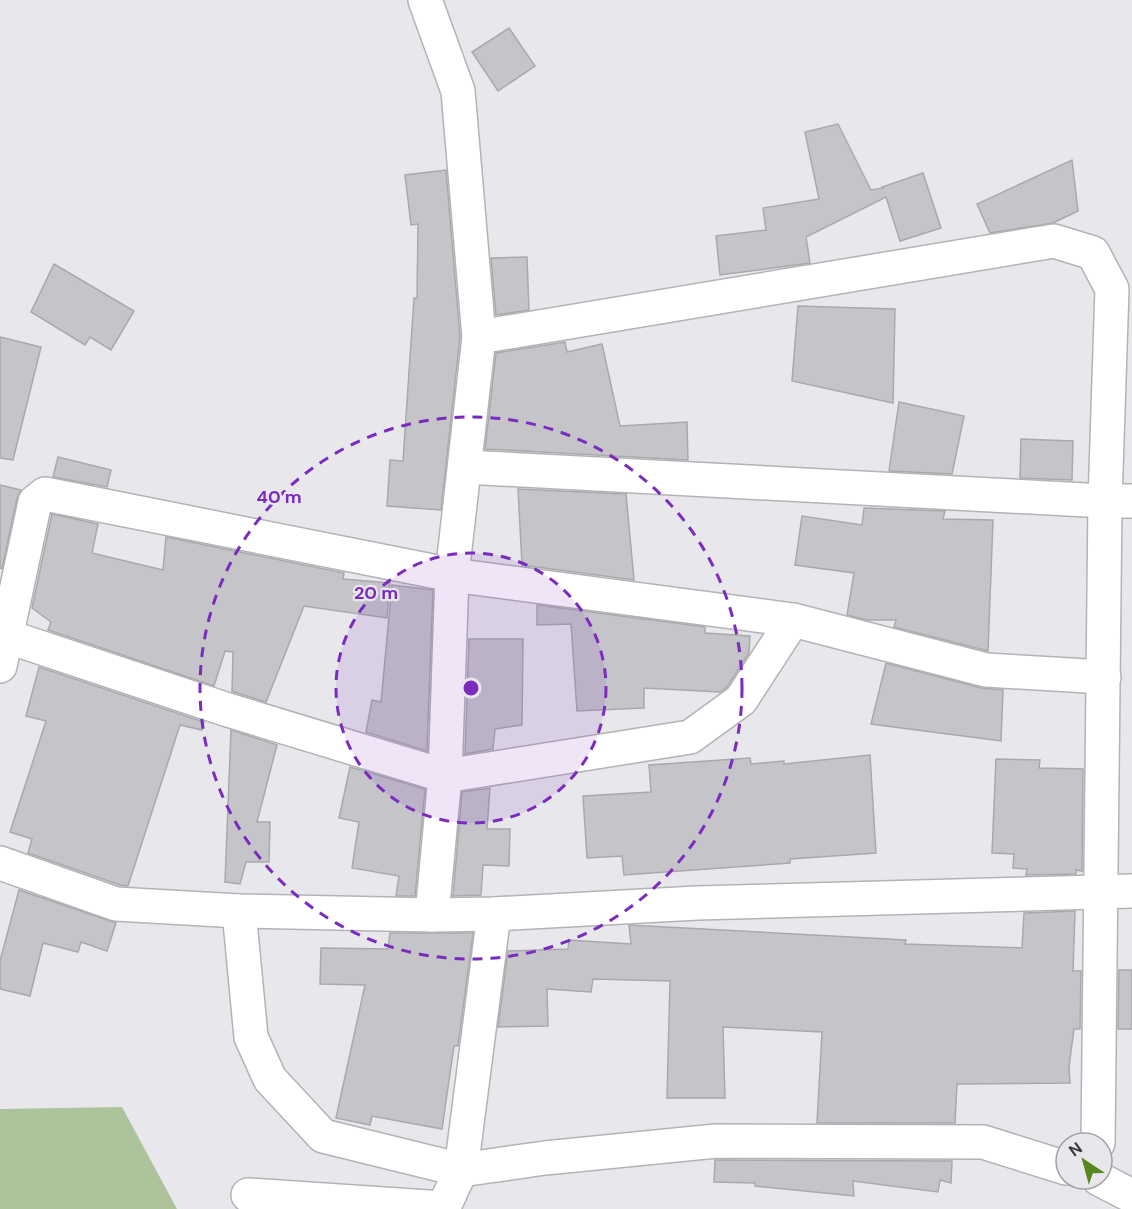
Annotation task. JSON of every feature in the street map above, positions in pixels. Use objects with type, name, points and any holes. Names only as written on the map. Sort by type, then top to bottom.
[{"type":"street","points":[[425,0],[458,91],[479,337],[452,575],[445,776],[432,915]]},
{"type":"street","points":[[479,337],[1054,241],[1092,254],[1112,289],[1119,501],[1104,678],[1117,892],[1099,1131]]},
{"type":"street","points":[[465,467],[1119,501]]},
{"type":"street","points":[[793,620],[741,700],[690,737],[445,776],[228,710],[2,646],[35,502],[45,494],[452,575],[793,620],[986,670],[1104,678]]},
{"type":"street","points":[[0,862],[116,904],[239,911],[494,914],[697,903],[1117,892]]},
{"type":"street","points":[[239,911],[251,1037],[270,1079],[323,1136],[461,1170],[545,1158],[716,1141],[983,1142],[1054,1164]]},
{"type":"street","points":[[248,1195],[443,1209],[461,1170],[494,914]]},
{"type":"street","points":[[1114,1187],[1132,1196]]},
{"type":"green space","points":[[122,1107],[177,1209],[0,1209],[0,1109]]},
{"type":"building","points":[[509,28],[535,66],[498,91],[472,52]]},
{"type":"building","points":[[838,124],[871,190],[883,188],[923,173],[941,228],[900,241],[886,197],[806,237],[810,263],[720,275],[716,236],[766,230],[763,208],[819,199],[805,132]]},
{"type":"building","points":[[1072,160],[1078,211],[1053,223],[990,233],[977,204]]},
{"type":"building","points":[[446,170],[460,337],[441,510],[387,506],[390,460],[403,461],[414,298],[417,298],[418,224],[411,225],[405,175]]},
{"type":"building","points":[[527,257],[529,310],[496,315],[491,258]]},
{"type":"building","points":[[54,264],[134,311],[111,350],[90,337],[85,345],[31,312]]},
{"type":"building","points":[[798,306],[895,309],[893,403],[792,381]]},
{"type":"building","points":[[0,337],[41,347],[13,460],[0,458]]},
{"type":"building","points":[[565,342],[567,352],[602,344],[620,426],[687,422],[688,460],[485,449],[496,353]]},
{"type":"building","points":[[899,402],[964,416],[952,474],[889,471]]},
{"type":"building","points":[[1021,439],[1073,441],[1072,480],[1020,478]]},
{"type":"building","points":[[58,457],[111,470],[107,487],[53,477]]},
{"type":"building","points":[[0,485],[21,490],[17,498],[2,569],[0,568]]},
{"type":"building","points":[[518,489],[626,494],[634,580],[522,565]]},
{"type":"building","points":[[864,508],[945,511],[943,519],[993,520],[988,651],[894,627],[896,620],[866,620],[847,615],[854,573],[795,565],[802,516],[862,525]]},
{"type":"building","points":[[52,514],[98,524],[92,553],[163,570],[166,537],[344,573],[343,579],[390,583],[387,618],[304,606],[266,702],[232,692],[233,652],[225,651],[214,686],[48,630],[51,622],[32,608]]},
{"type":"building","points":[[392,585],[433,590],[427,751],[366,732],[372,700],[381,702]]},
{"type":"building","points":[[537,605],[705,627],[705,633],[750,636],[749,653],[727,687],[720,692],[644,688],[644,708],[577,711],[571,624],[537,625]]},
{"type":"building","points":[[469,639],[523,639],[522,725],[495,729],[493,749],[465,754]]},
{"type":"building","points":[[886,663],[981,688],[1003,690],[1001,741],[871,724]]},
{"type":"building","points":[[39,667],[204,722],[202,730],[180,725],[128,886],[28,853],[32,839],[10,832],[46,721],[26,716]]},
{"type":"building","points":[[231,730],[277,745],[257,822],[270,822],[269,862],[246,862],[240,884],[225,882]]},
{"type":"building","points":[[870,755],[876,853],[790,859],[790,863],[624,875],[622,856],[587,858],[583,796],[651,792],[649,765],[750,758],[751,764],[784,761],[784,764]]},
{"type":"building","points":[[996,759],[1040,760],[1039,768],[1083,769],[1082,871],[1076,870],[1076,874],[1026,875],[1027,869],[1013,868],[1014,854],[992,853]]},
{"type":"building","points":[[350,767],[425,789],[415,896],[396,896],[399,876],[352,868],[359,822],[339,818]]},
{"type":"building","points":[[490,788],[487,829],[510,829],[509,866],[483,865],[481,895],[453,896],[462,792]]},
{"type":"building","points":[[19,890],[116,923],[107,951],[81,942],[78,952],[43,943],[30,996],[0,989],[0,961]]},
{"type":"building","points":[[1075,911],[1073,971],[1081,971],[1080,1029],[1074,1029],[1069,1067],[1070,1083],[957,1084],[955,1123],[817,1123],[822,1032],[723,1027],[725,1098],[667,1098],[670,981],[593,979],[591,992],[547,989],[548,1026],[498,1027],[508,951],[568,949],[569,940],[631,944],[629,925],[906,940],[905,944],[1022,948],[1024,913]]},
{"type":"building","points":[[390,933],[473,933],[458,1046],[454,1046],[442,1129],[372,1116],[370,1125],[336,1118],[365,985],[320,984],[321,948],[388,949]]},
{"type":"building","points":[[1119,970],[1132,970],[1132,1029],[1118,1029]]},
{"type":"building","points":[[715,1160],[952,1161],[951,1183],[940,1180],[938,1192],[853,1181],[854,1196],[755,1186],[755,1183],[714,1182]]}]
